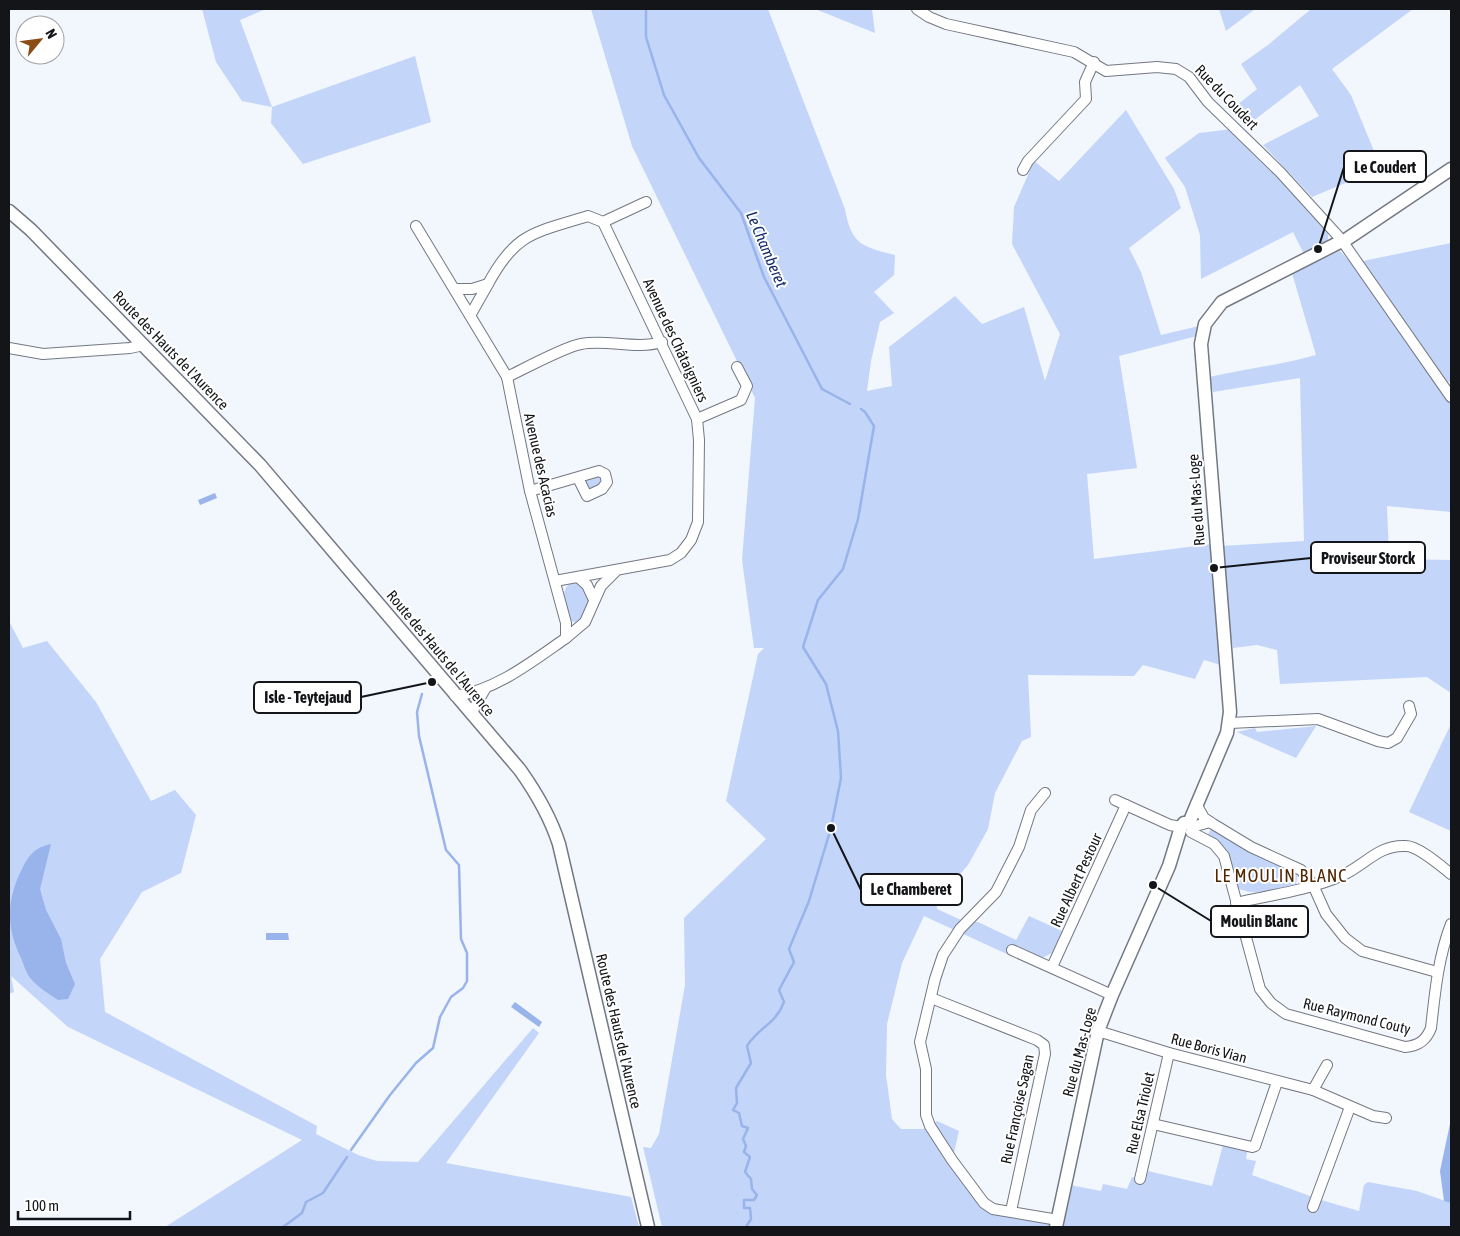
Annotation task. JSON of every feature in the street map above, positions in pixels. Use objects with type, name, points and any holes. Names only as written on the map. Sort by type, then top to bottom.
[{"type":"main road","name":"Rue du Mas-Loge","points":[[1057,1224],[1098,1031],[1112,995],[1187,829],[1230,723],[1201,344],[1205,324],[1222,302],[1342,241],[1451,169]]},
{"type":"main road","name":"Route des Hauts de l'Aurence","points":[[9,211],[32,230],[260,465],[520,770],[538,796],[553,825],[559,844],[648,1227]]},
{"type":"street","name":"Rue du Coudert","points":[[917,9],[929,17],[946,24],[1074,52],[1094,62],[1106,71],[1157,67],[1176,69],[1185,73],[1208,102],[1280,172],[1342,241],[1451,397]]},
{"type":"street","points":[[1023,170],[1028,161],[1086,99],[1085,82],[1094,62]]},
{"type":"street","points":[[470,314],[499,264],[524,238],[588,216],[603,222],[646,202]]},
{"type":"street","name":"Avenue des Châtaigniers","points":[[555,581],[670,560],[681,553],[691,540],[698,522],[699,440],[697,419],[662,342],[603,222]]},
{"type":"street","name":"Avenue des Acacias","points":[[416,226],[507,377],[530,491],[566,623],[566,638]]},
{"type":"street","points":[[455,290],[472,289],[488,284]]},
{"type":"street","points":[[507,377],[580,344],[604,343],[648,346],[662,342]]},
{"type":"street","points":[[9,348],[43,354],[130,348],[144,345]]},
{"type":"street","points":[[697,419],[741,400],[747,386],[737,367]]},
{"type":"street","points":[[530,491],[578,478]]},
{"type":"street","points":[[456,696],[486,689],[566,638],[585,622],[601,586],[616,571]]},
{"type":"street","points":[[579,578],[587,585],[594,600]]},
{"type":"street","points":[[471,714],[486,689]]},
{"type":"street","points":[[1230,723],[1318,719],[1388,743],[1397,738],[1411,714],[1409,706]]},
{"type":"street","points":[[1045,793],[1031,810],[1019,847],[996,892],[960,929],[943,955],[920,1042],[926,1069],[926,1115],[930,1126],[952,1160],[984,1203],[993,1209],[1010,1211],[1057,1224]]},
{"type":"street","points":[[1114,800],[1170,825],[1187,829],[1210,822]]},
{"type":"street","points":[[1196,804],[1204,818],[1210,822],[1251,847],[1302,870],[1312,885],[1326,914],[1345,938],[1362,951],[1437,972]]},
{"type":"street","name":"Rue Albert Pestour","points":[[1052,968],[1126,805]]},
{"type":"street","name":"Rue Raymond Couty","points":[[1187,829],[1214,844],[1224,856],[1260,989],[1271,1003],[1286,1014],[1405,1047],[1415,1046],[1423,1041],[1431,1028],[1437,972],[1443,945],[1451,924]]},
{"type":"street","points":[[1236,903],[1342,876],[1389,846],[1409,846],[1451,874]]},
{"type":"street","points":[[1012,950],[1112,995]]},
{"type":"street","name":"Rue Françoise Sagan","points":[[931,998],[1037,1040],[1044,1045],[1045,1054],[1010,1211]]},
{"type":"street","name":"Rue Boris Vian","points":[[1098,1031],[1170,1053],[1313,1090],[1373,1116],[1386,1118]]},
{"type":"street","name":"Rue Elsa Triolet","points":[[1140,1179],[1170,1053]]},
{"type":"street","points":[[1313,1090],[1327,1064]]},
{"type":"street","points":[[1153,1124],[1252,1147],[1256,1146],[1277,1082]]},
{"type":"street","points":[[1313,1207],[1350,1106]]},
{"type":"shaded area","points":[[202,9],[266,9],[240,20],[272,107],[242,101],[216,62]]},
{"type":"shaded area","points":[[591,9],[768,9],[845,209],[851,230],[855,237],[866,246],[895,255],[894,275],[874,292],[894,313],[880,322],[871,361],[867,391],[892,386],[889,347],[955,296],[982,324],[1024,307],[1045,381],[1060,334],[1012,244],[1014,207],[1034,161],[1059,181],[1126,110],[1174,189],[1181,208],[1129,248],[1141,272],[1161,335],[1199,326],[1197,336],[1119,356],[1137,468],[1087,474],[1094,559],[1212,544],[1221,665],[1204,660],[1195,679],[1143,665],[1134,676],[1028,675],[1031,737],[1022,741],[995,793],[988,829],[968,865],[936,902],[937,909],[961,920],[978,922],[1016,940],[1029,916],[1062,931],[1052,953],[1042,958],[1015,945],[1009,955],[924,916],[902,963],[887,1024],[886,1075],[892,1119],[901,1129],[923,1129],[937,1121],[959,1131],[952,1161],[984,1203],[1058,1220],[1065,1184],[1101,1191],[1103,1184],[1127,1189],[1132,1177],[1146,1180],[1148,1171],[1212,1186],[1224,1141],[1248,1147],[1246,1159],[1256,1161],[1252,1175],[1313,1197],[1308,1207],[1310,1213],[1318,1211],[1317,1205],[1321,1200],[1359,1211],[1364,1185],[1368,1182],[1417,1191],[1451,1203],[1451,1227],[662,1227],[643,1147],[651,1148],[659,1134],[685,985],[684,918],[766,839],[726,801],[758,654],[764,648],[754,648],[742,560],[755,398],[632,146]]},
{"type":"shaded area","points":[[815,9],[872,9],[875,33]]},
{"type":"shaded area","points":[[1219,9],[1255,9],[1226,31]]},
{"type":"shaded area","points":[[1311,9],[1413,9],[1332,69],[1351,95],[1381,168],[1312,197],[1263,145],[1319,116],[1300,85],[1253,121],[1237,105],[1257,89],[1241,64],[1268,45]]},
{"type":"shaded area","points":[[415,56],[431,122],[303,164],[271,123],[272,107]]},
{"type":"shaded area","points":[[1232,129],[1328,231],[1328,240],[1304,254],[1293,232],[1201,279],[1200,235],[1185,187],[1165,158],[1199,133]]},
{"type":"shaded area","points":[[1451,243],[1451,383],[1447,381],[1363,261]]},
{"type":"shaded area","points":[[1340,251],[1352,264],[1357,262],[1451,397],[1451,512],[1387,506],[1389,559],[1451,560],[1451,693],[1427,677],[1280,684],[1277,650],[1257,645],[1233,648],[1227,615],[1222,546],[1304,541],[1300,378],[1213,392],[1209,377],[1290,362],[1316,355],[1292,273]]},
{"type":"shaded area","points":[[599,471],[607,482],[587,496],[578,478]]},
{"type":"shaded area","points":[[215,493],[217,498],[200,505],[198,500]]},
{"type":"shaded area","points":[[572,582],[579,582],[591,600],[581,621],[577,623],[571,621],[564,600],[565,590]]},
{"type":"shaded area","points":[[9,621],[23,648],[47,641],[96,702],[151,801],[175,790],[196,815],[181,873],[142,892],[100,959],[105,1012],[317,1126],[316,1134],[358,1155],[377,1161],[418,1162],[533,1028],[539,1033],[446,1163],[631,1197],[639,1227],[165,1227],[302,1140],[68,1027],[11,976],[14,992],[9,994]]},
{"type":"shaded area","points":[[1451,724],[1451,831],[1409,812]]},
{"type":"shaded area","points":[[1316,726],[1296,758],[1237,732],[1255,728],[1257,732]]},
{"type":"shaded area","points":[[1212,827],[1254,852],[1298,873],[1296,884],[1257,892],[1249,892],[1235,886],[1230,859],[1227,859],[1207,836]]},
{"type":"shaded area","points":[[51,844],[40,889],[46,910],[61,939],[66,963],[75,984],[68,999],[58,1000],[37,985],[28,974],[16,947],[10,916],[10,905],[15,884],[26,862],[35,850]]},
{"type":"shaded area","points":[[266,933],[288,933],[289,940],[266,940]]},
{"type":"shaded area","points":[[515,1002],[542,1022],[539,1027],[511,1007]]},
{"type":"shaded area","points":[[1451,1119],[1451,1203],[1444,1201],[1440,1171]]},
{"type":"waterway","name":"Le Chamberet","points":[[646,9],[646,37],[664,95],[699,158],[741,213],[764,277],[822,389],[850,404]]},
{"type":"waterway","name":"Le Chamberet","points":[[746,1227],[751,1219],[750,1208],[744,1208],[744,1200],[754,1200],[757,1195],[752,1189],[751,1179],[745,1172],[750,1157],[744,1152],[746,1146],[743,1139],[748,1128],[742,1126],[739,1113],[733,1110],[737,1103],[736,1088],[751,1063],[747,1046],[772,1021],[784,1002],[779,990],[794,962],[789,949],[809,901],[831,828],[841,778],[838,731],[826,684],[803,647],[818,600],[843,569],[858,519],[874,426],[861,409]]},
{"type":"waterway","points":[[351,1150],[390,1095],[416,1063],[433,1048],[440,1017],[451,997],[463,988],[467,981],[467,953],[461,939],[459,865],[446,850],[419,736],[417,712],[422,694]]},
{"type":"waterway","points":[[283,1227],[302,1213],[306,1202],[323,1193],[347,1157]]},
{"type":"place","name":"Le Coudert","points":[[1318,249]]},
{"type":"place","name":"Proviseur Storck","points":[[1214,568]]},
{"type":"place","name":"Isle - Teytejaud","points":[[432,682]]},
{"type":"place","name":"Le Chamberet","points":[[831,828]]},
{"type":"place","name":"Moulin Blanc","points":[[1153,885]]},
{"type":"district","name":"LE MOULIN BLANC","points":[[1281,875]]}]
